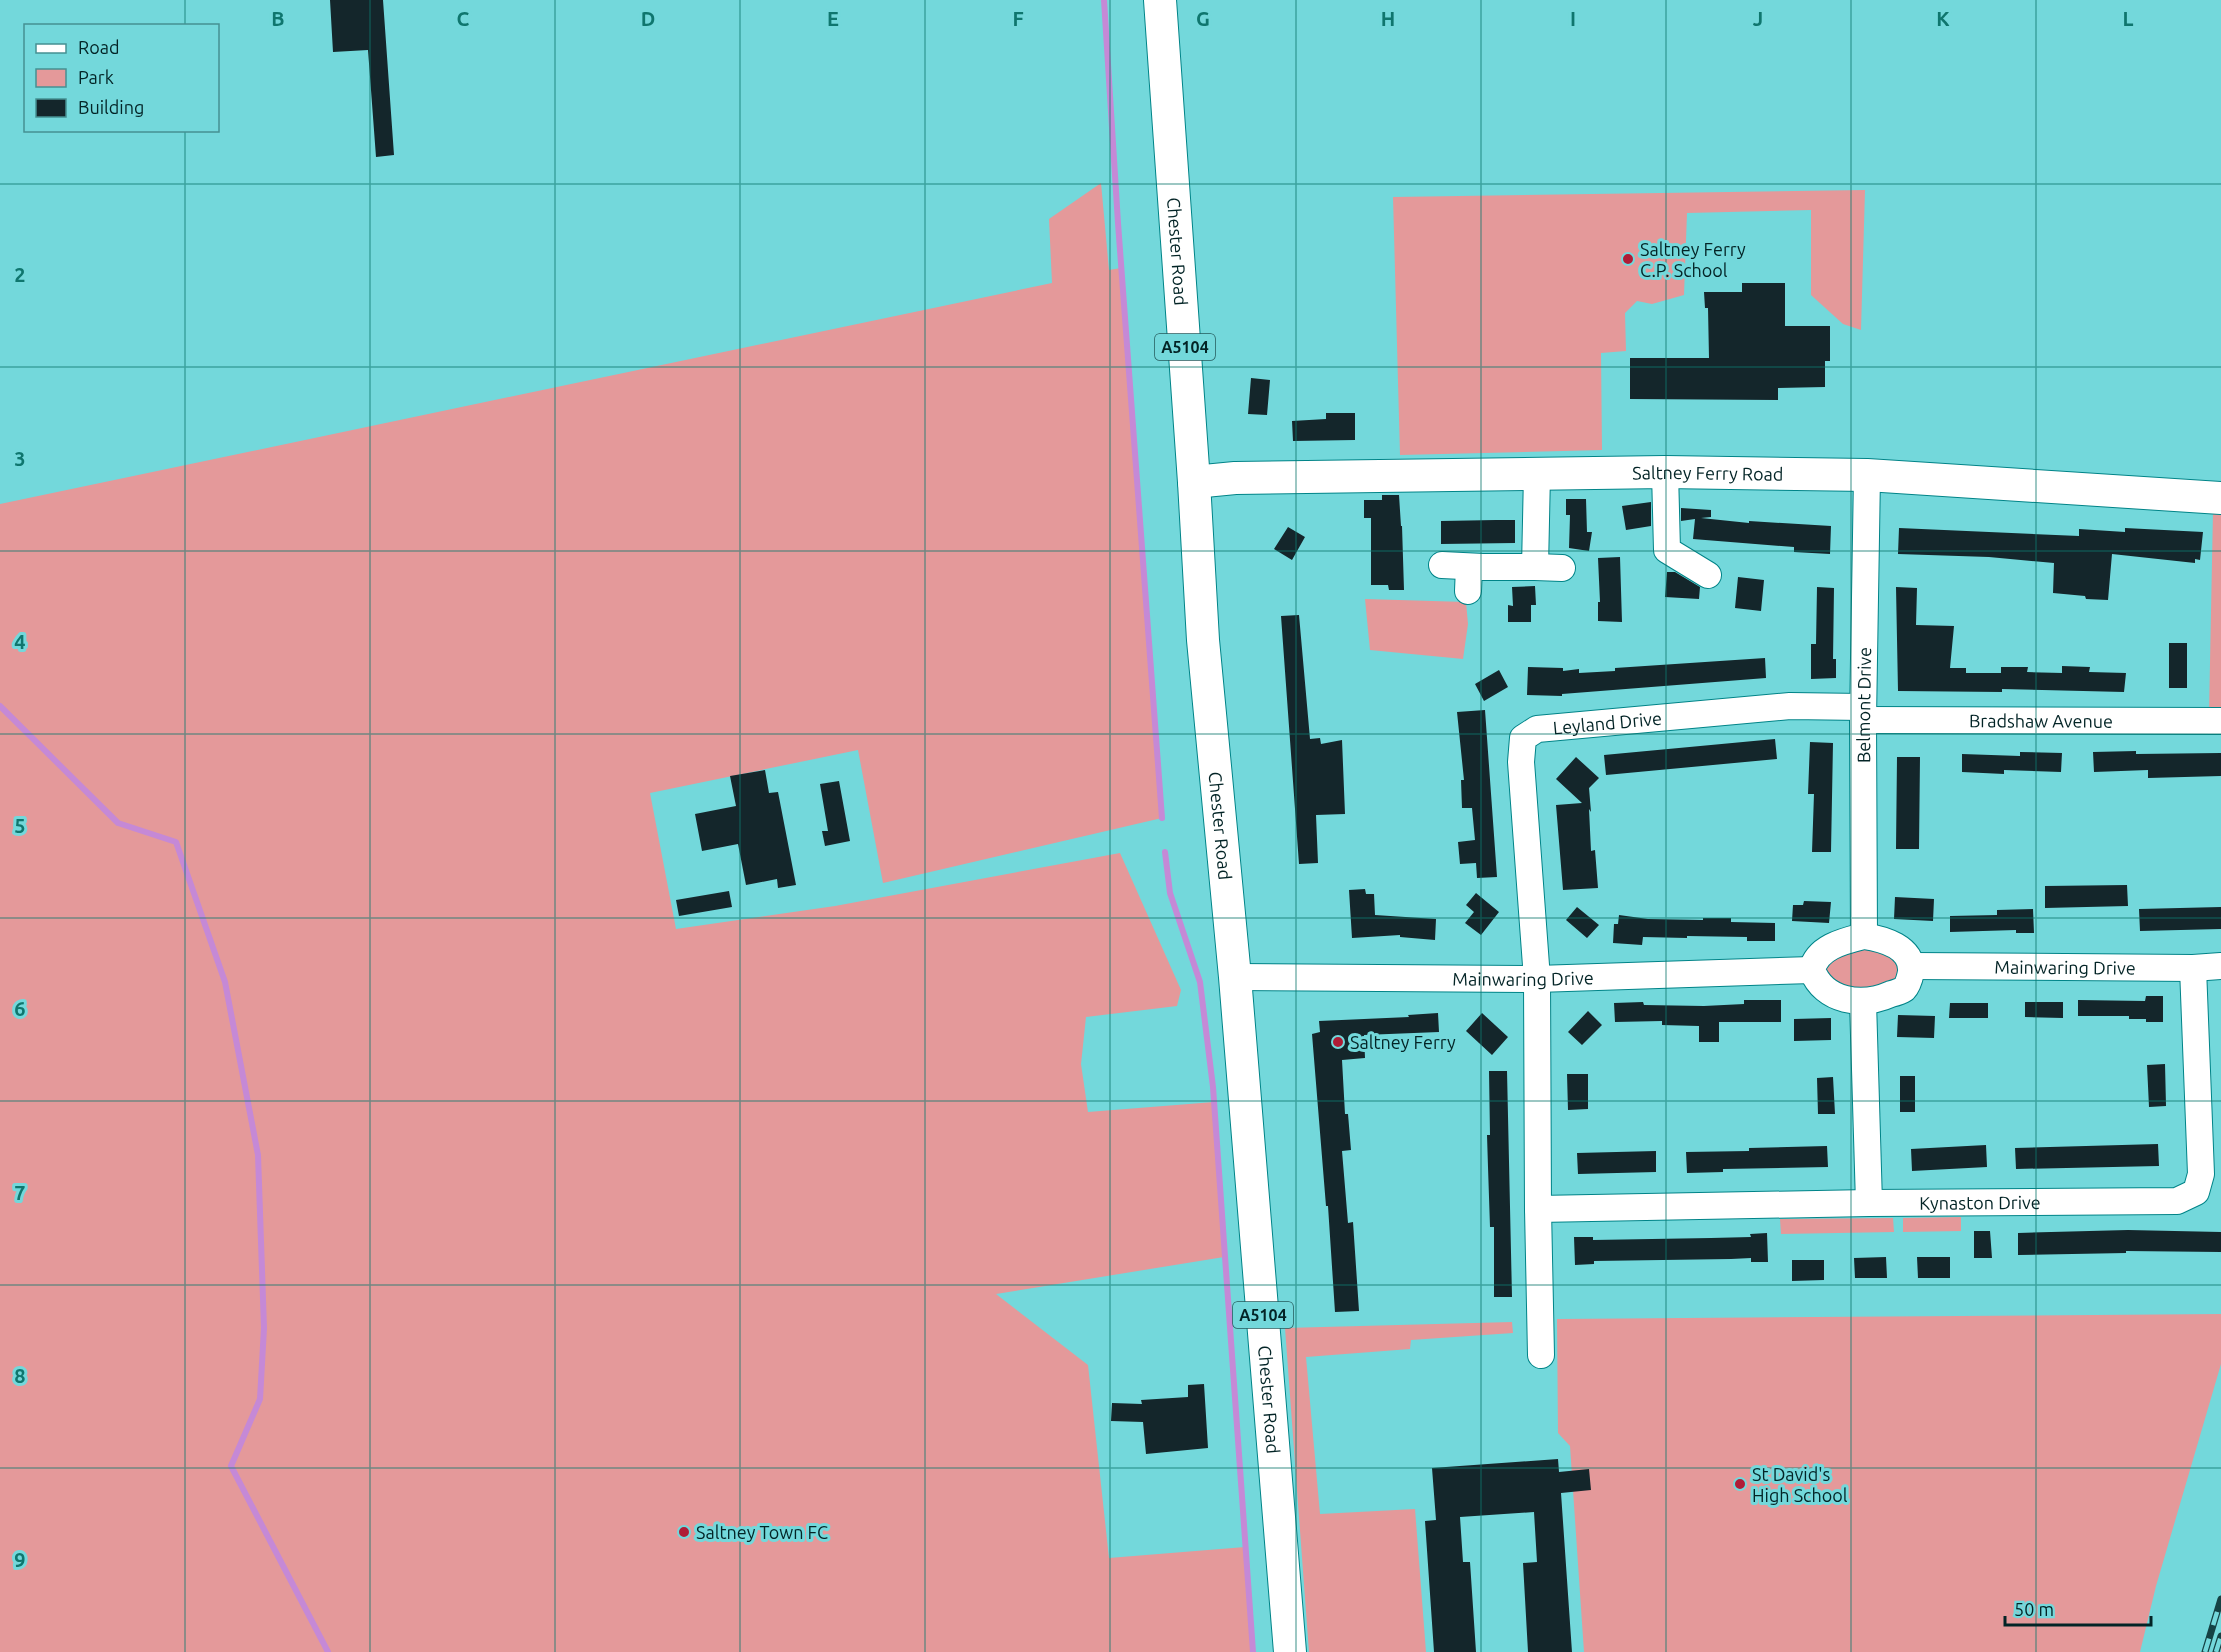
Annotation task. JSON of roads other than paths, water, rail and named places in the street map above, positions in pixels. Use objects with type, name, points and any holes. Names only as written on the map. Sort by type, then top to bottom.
[{"type":"main road","name":"Chester Road","points":[[1160,0],[1203,640],[1235,977],[1290,1652]]},
{"type":"main road","name":"Saltney Ferry Road","points":[[1194,482],[1235,478],[1665,472],[1867,475],[2221,498]]},
{"type":"street","points":[[1665,472],[1667,550],[1708,575]]},
{"type":"street","points":[[1535,567],[1537,474]]},
{"type":"street","name":"Belmont Drive","points":[[1864,936],[1863,714],[1867,475]]},
{"type":"street","points":[[1442,565],[1468,579],[1535,567],[1562,568]]},
{"type":"street","name":"Leyland Drive","points":[[1537,979],[1521,762],[1523,738],[1537,729],[1790,706],[1863,714]]},
{"type":"street","name":"Bradshaw Avenue","points":[[1863,714],[2221,722]]},
{"type":"street","points":[[1864,936],[1892,943],[1904,952],[1911,966],[1910,978],[1904,988],[1887,996],[1863,1002],[1823,989],[1816,982],[1812,970],[1817,957],[1841,942],[1864,936]]},
{"type":"street","name":"Mainwaring Drive","points":[[1911,966],[2193,968],[2221,966]]},
{"type":"street","name":"Kynaston Drive","points":[[1538,1209],[1869,1203],[2177,1201],[2196,1192],[2201,1174],[2193,968]]},
{"type":"street","name":"Mainwaring Drive","points":[[1235,977],[1537,979],[1812,970]]},
{"type":"street","points":[[1537,979],[1541,1355]]},
{"type":"street","points":[[1863,1002],[1869,1203]]},
{"type":"waterway","points":[[1104,0],[1118,223],[1162,818]]},
{"type":"waterway","points":[[0,706],[118,823],[176,842],[225,982],[258,1155],[264,1328],[260,1399],[231,1466],[328,1652]]},
{"type":"waterway","points":[[1165,852],[1170,893],[1200,982],[1213,1087],[1253,1652]]},
{"type":"railway","points":[[2205,1652],[2221,1599]]},
{"type":"railway","points":[[2216,1652],[2221,1636]]},
{"type":"place","name":"Saltney Ferry C.P. School","points":[[1628,259]]},
{"type":"place","name":"Saltney Ferry","points":[[1338,1042]]},
{"type":"place","name":"St David's High School","points":[[1740,1484]]},
{"type":"place","name":"Saltney Town FC","points":[[684,1532]]}]
